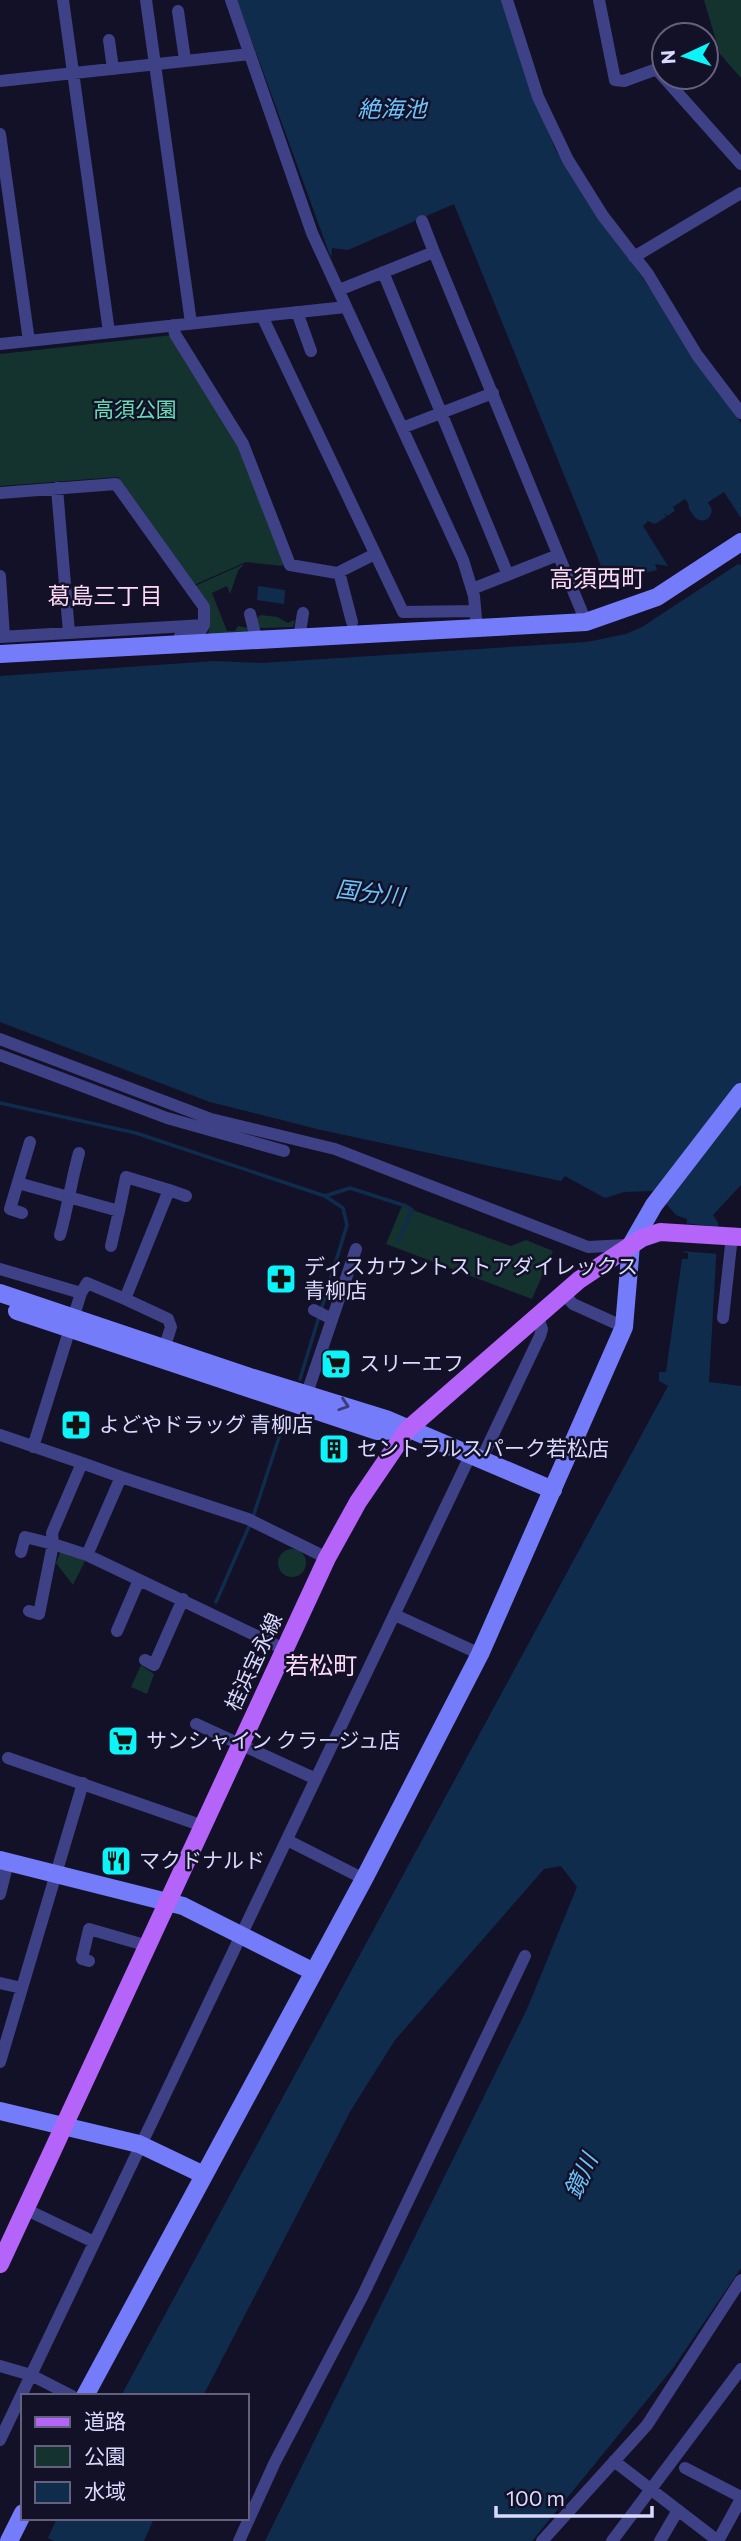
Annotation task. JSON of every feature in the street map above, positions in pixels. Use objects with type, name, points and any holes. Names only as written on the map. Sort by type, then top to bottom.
[{"type":"main road","points":[[631,1245],[681,1237],[731,1241]]},
{"type":"main road","name":"桂浜宝永線","points":[[0,2264],[327,1558],[358,1502],[407,1430],[563,1293],[631,1245]]},
{"type":"street","points":[[63,0],[109,332]]},
{"type":"street","points":[[146,0],[191,323]]},
{"type":"street","points":[[231,0],[312,233],[463,560],[472,589],[477,630]]},
{"type":"street","points":[[507,0],[538,97],[568,160],[648,274],[697,355],[741,413]]},
{"type":"street","points":[[599,0],[615,80],[624,81],[654,70],[659,72],[741,164]]},
{"type":"street","points":[[178,11],[185,60]]},
{"type":"street","points":[[109,40],[113,69]]},
{"type":"street","points":[[0,81],[250,54]]},
{"type":"street","points":[[0,134],[29,341]]},
{"type":"street","points":[[634,257],[741,193]]},
{"type":"street","points":[[422,221],[586,622]]},
{"type":"street","points":[[339,290],[434,252]]},
{"type":"street","points":[[383,272],[508,575]]},
{"type":"street","points":[[0,344],[346,307]]},
{"type":"street","points":[[297,312],[311,351]]},
{"type":"street","points":[[262,316],[403,612],[475,611]]},
{"type":"street","points":[[173,325],[175,334],[243,444],[290,565],[339,572],[375,554]]},
{"type":"street","points":[[402,428],[493,393]]},
{"type":"street","points":[[0,493],[116,484],[204,607],[204,625],[195,634],[138,641],[134,649]]},
{"type":"street","points":[[57,488],[69,633]]},
{"type":"street","points":[[1,643],[134,649],[586,622],[657,597],[741,542]]},
{"type":"street","points":[[472,589],[558,555]]},
{"type":"street","points":[[339,572],[352,622]]},
{"type":"street","points":[[0,576],[1,643]]},
{"type":"street","points":[[299,638],[303,613]]},
{"type":"street","points":[[250,614],[257,642]]},
{"type":"street","points":[[1,643],[69,633],[204,625]]},
{"type":"street","points":[[0,1039],[211,1119],[335,1149],[588,1247],[631,1245]]},
{"type":"street","points":[[0,1055],[167,1118],[284,1151]]},
{"type":"street","points":[[86,2394],[364,1879],[480,1654],[624,1327],[631,1245],[654,1205],[741,1092]]},
{"type":"street","points":[[22,1213],[10,1209],[30,1142]]},
{"type":"street","points":[[60,1235],[70,1203],[79,1153]]},
{"type":"street","points":[[111,1246],[126,1177],[186,1196]]},
{"type":"street","points":[[18,1183],[119,1211]]},
{"type":"street","points":[[125,1299],[169,1190]]},
{"type":"street","points":[[723,1318],[731,1241]]},
{"type":"street","points":[[307,1393],[356,1250]]},
{"type":"street","points":[[0,1269],[81,1293]]},
{"type":"street","points":[[33,1447],[81,1293],[87,1283],[168,1319],[171,1327],[164,1349]]},
{"type":"street","points":[[0,1293],[73,1324],[377,1431],[407,1430]]},
{"type":"street","points":[[563,1293],[573,1304],[624,1327]]},
{"type":"street","points":[[0,1305],[164,1349],[386,1419],[553,1490]]},
{"type":"street","points":[[314,1310],[332,1319]]},
{"type":"street","points":[[22,2394],[139,2144],[395,1615],[540,1336],[542,1329],[537,1315]]},
{"type":"street","points":[[0,1435],[251,1520],[327,1558]]},
{"type":"street","points":[[29,1612],[38,1614],[54,1553],[52,1533],[82,1463]]},
{"type":"street","points":[[87,1555],[121,1477]]},
{"type":"street","points":[[21,1552],[25,1537],[87,1555],[286,1650]]},
{"type":"street","points":[[117,1631],[139,1580]]},
{"type":"street","points":[[145,1660],[154,1665],[183,1599]]},
{"type":"street","points":[[395,1615],[480,1654]]},
{"type":"street","points":[[196,1724],[316,1779]]},
{"type":"street","points":[[8,1758],[203,1826]]},
{"type":"street","points":[[0,2062],[83,1783]]},
{"type":"street","points":[[287,1840],[364,1879]]},
{"type":"street","points":[[0,1894],[4,1861],[169,1902],[314,1972]]},
{"type":"street","points":[[89,1961],[82,1959],[89,1929],[148,1946]]},
{"type":"street","points":[[239,2541],[275,2462],[363,2295],[526,1956]]},
{"type":"street","points":[[0,1983],[22,1988]]},
{"type":"street","points":[[0,2111],[139,2144],[204,2175]]},
{"type":"street","points":[[25,2209],[94,2242]]},
{"type":"street","points":[[542,2541],[647,2425],[741,2280]]},
{"type":"street","points":[[0,2366],[31,2375],[68,2394]]},
{"type":"street","points":[[612,2541],[741,2369]]},
{"type":"street","points":[[0,2440],[21,2396]]},
{"type":"street","points":[[614,2461],[718,2541],[741,2498],[685,2468]]},
{"type":"street","points":[[660,2541],[678,2510]]},
{"type":"street","points":[[9,2541],[21,2516]]},
{"type":"green space","points":[[704,0],[741,0],[741,78],[720,54],[720,21],[710,21]]},
{"type":"green space","name":"高須公園","points":[[173,335],[240,447],[285,562],[282,566],[246,562],[194,585],[118,477],[0,486],[0,354]]},
{"type":"green space","points":[[244,564],[238,571],[230,594],[227,586],[212,593],[227,631],[235,631],[238,626],[248,628],[249,637],[208,637],[210,618],[195,586]]},
{"type":"green space","points":[[261,615],[277,617],[288,623],[295,620],[293,627],[260,628],[255,619]]},
{"type":"green space","points":[[402,1206],[511,1246],[526,1240],[553,1251],[532,1299],[386,1244]]},
{"type":"green space","points":[[292,1549],[302,1553],[306,1563],[302,1573],[292,1577],[282,1573],[278,1563],[282,1553]]},
{"type":"green space","points":[[65,1551],[85,1561],[73,1585],[56,1563],[60,1553]]},
{"type":"green space","points":[[141,1665],[154,1674],[147,1694],[131,1687]]},
{"type":"water","name":"絶海池","points":[[237,0],[503,0],[536,101],[555,149],[741,423],[741,518],[724,492],[707,503],[701,500],[691,507],[685,499],[673,507],[675,511],[667,516],[664,513],[666,517],[655,524],[648,521],[643,526],[668,566],[655,564],[657,570],[644,573],[641,571],[642,575],[627,584],[619,581],[610,588],[454,204],[348,250],[332,248],[331,258]]},
{"type":"water","points":[[738,564],[741,565],[741,1185],[713,1215],[718,1223],[709,1382],[741,1386],[741,2268],[673,2368],[532,2541],[265,2541],[527,2009],[577,1887],[561,1866],[544,1869],[395,2040],[351,2110],[204,2394],[122,2394],[668,1386],[659,1381],[659,1372],[666,1372],[682,1259],[688,1259],[688,1253],[683,1252],[687,1219],[676,1215],[655,1191],[624,1192],[605,1198],[565,1176],[561,1181],[321,1130],[210,1102],[0,1022],[0,676],[214,661],[262,663],[587,642],[626,634],[642,627]]},
{"type":"water","points":[[258,586],[285,590],[284,604],[257,600]]},
{"type":"water","points":[[56,2520],[153,2520],[144,2541],[54,2541],[48,2538]]},
{"type":"pier","points":[[683,1223],[719,1227],[718,1254],[681,1251]]},
{"type":"waterway","name":"絶海池","points":[[698,505],[702,511]]},
{"type":"waterway","points":[[0,1103],[136,1133],[325,1196],[343,1208],[347,1225],[300,1379]]},
{"type":"waterway","points":[[325,1196],[350,1188],[406,1206],[412,1210],[399,1240]]},
{"type":"waterway","points":[[253,1517],[286,1416]]},
{"type":"waterway","points":[[216,1602],[250,1524]]},
{"type":"place","name":"ディスカウントストアダイレックス 青柳店","points":[[281,1279]]},
{"type":"place","name":"スリーエフ","points":[[336,1364]]},
{"type":"place","name":"よどやドラッグ 青柳店","points":[[76,1425]]},
{"type":"place","name":"セントラルスパーク若松店","points":[[334,1449]]},
{"type":"place","name":"サンシャイン クラージュ店","points":[[123,1741]]},
{"type":"place","name":"マクドナルド","points":[[116,1861]]},
{"type":"district","name":"高須西町","points":[[597,579]]},
{"type":"district","name":"葛島三丁目","points":[[105,596]]},
{"type":"district","name":"若松町","points":[[321,1666]]},
{"type":"water label","name":"国分川","points":[[370,893]]},
{"type":"water label","name":"鏡川","points":[[581,2176]]}]
